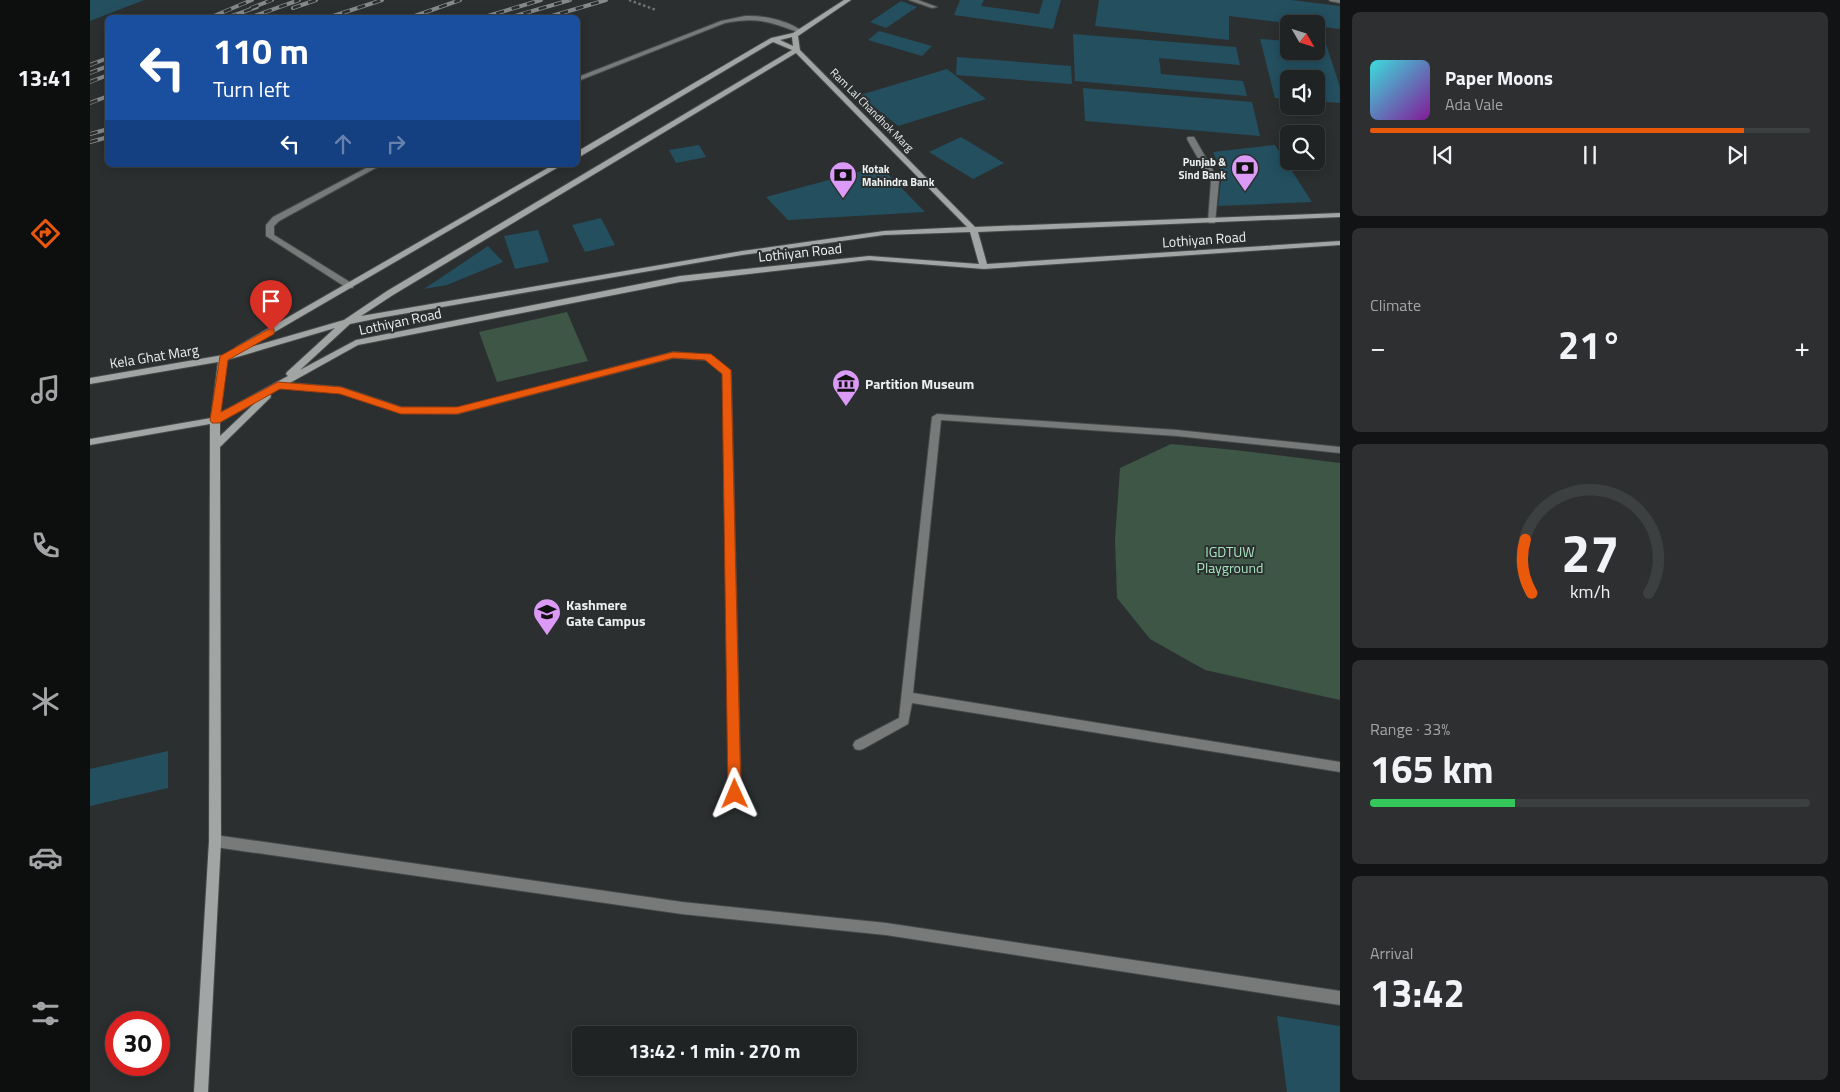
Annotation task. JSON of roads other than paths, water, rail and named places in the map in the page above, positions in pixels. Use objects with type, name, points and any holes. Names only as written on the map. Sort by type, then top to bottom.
[{"type":"street","points":[[580,153],[773,40],[797,33],[848,0]]},
{"type":"street","points":[[912,0],[934,7]]},
{"type":"street","points":[[1332,0],[1340,1]]},
{"type":"street","points":[[580,78],[723,22],[744,16],[760,17],[797,33]]},
{"type":"street","points":[[797,33],[797,50]]},
{"type":"street","points":[[773,40],[797,50]]},
{"type":"street","points":[[217,444],[347,322],[390,293],[797,50]]},
{"type":"street","name":"Ram Lal Chandhok Marg","points":[[797,50],[973,229]]},
{"type":"street","points":[[1192,139],[1215,181],[1212,221]]},
{"type":"street","points":[[350,286],[270,236],[270,226],[276,219],[373,167]]},
{"type":"street","points":[[223,358],[555,167]]},
{"type":"street","name":"Lothiyan Road","points":[[347,322],[742,253],[884,233],[1340,215]]},
{"type":"street","points":[[973,229],[984,267]]},
{"type":"street","name":"Lothiyan Road","points":[[278,385],[356,343],[680,279],[869,258],[984,267],[1340,243]]},
{"type":"street","points":[[223,358],[347,322]]},
{"type":"street","points":[[90,442],[215,420],[278,385],[341,390],[401,410],[457,411],[673,355],[708,357],[727,372],[735,794]]},
{"type":"street","points":[[201,1092],[215,840],[217,444],[215,420],[223,358]]},
{"type":"street","name":"Kela Ghat Marg","points":[[90,381],[223,358]]},
{"type":"street","points":[[859,745],[904,721],[937,417],[1178,433],[1340,450]]},
{"type":"street","points":[[906,697],[1340,767]]},
{"type":"street","points":[[215,840],[682,908],[886,929],[1340,998]]},
{"type":"railway","points":[[216,15],[252,0]]},
{"type":"railway","points":[[251,8],[272,0]]},
{"type":"railway","points":[[257,15],[299,0]]},
{"type":"railway","points":[[293,8],[316,0]]},
{"type":"railway","points":[[336,15],[382,0]]},
{"type":"railway","points":[[418,15],[460,0]]},
{"type":"railway","points":[[491,15],[541,0]]},
{"type":"railway","points":[[518,15],[570,0]]},
{"type":"railway","points":[[555,15],[606,0]]},
{"type":"railway","points":[[235,15],[257,7]]},
{"type":"railway","points":[[90,65],[105,59]]},
{"type":"railway","points":[[90,73],[105,67]]},
{"type":"railway","points":[[90,82],[105,76]]},
{"type":"railway","points":[[90,103],[105,97]]},
{"type":"railway","points":[[90,134],[105,130]]},
{"type":"railway","points":[[90,142],[105,138]]},
{"type":"place","name":"Punjab & Sind Bank","points":[[1245,192]]},
{"type":"place","name":"Kotak Mahindra Bank","points":[[843,199]]},
{"type":"place","name":"Partition Museum","points":[[846,407]]},
{"type":"place","name":"Kashmere Gate Campus","points":[[547,636]]},
{"type":"park label","name":"IGDTUW Playground","points":[[1230,560]]}]
